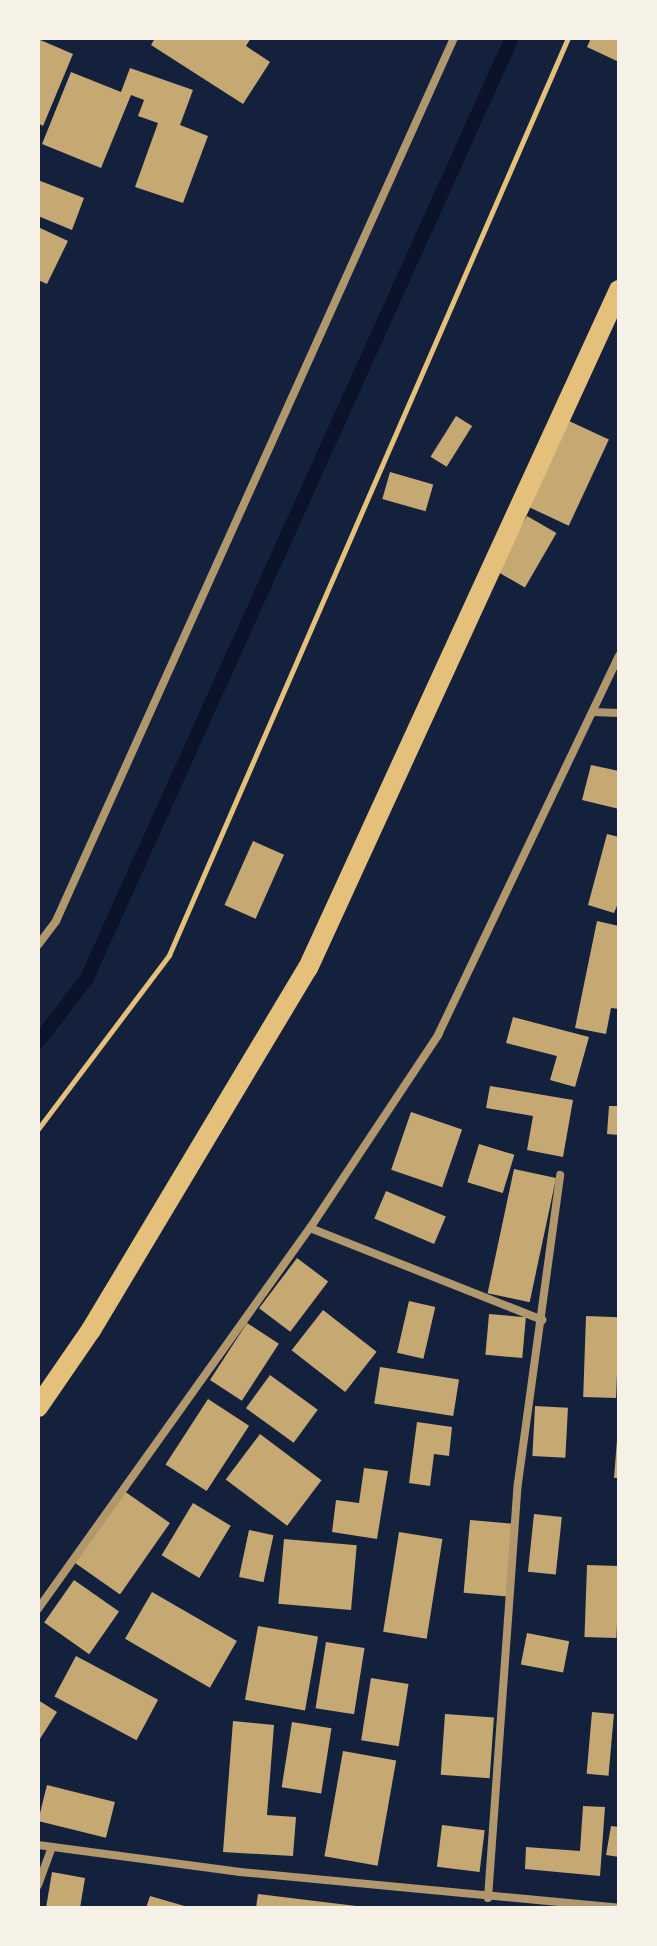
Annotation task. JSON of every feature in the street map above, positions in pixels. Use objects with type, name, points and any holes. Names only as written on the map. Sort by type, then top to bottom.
[{"type":"main road","points":[[38,1407],[91,1330],[308,968],[619,290]]},
{"type":"street","points":[[38,945],[56,921],[454,38]]},
{"type":"street","points":[[38,1609],[310,1228],[438,1035],[619,656]]},
{"type":"street","points":[[593,712],[619,713]]},
{"type":"street","points":[[488,1898],[518,1483],[560,1175]]},
{"type":"street","points":[[310,1228],[542,1320]]},
{"type":"street","points":[[38,1845],[240,1872],[488,1898],[619,1908]]},
{"type":"street","points":[[38,1885],[52,1847]]},
{"type":"path","points":[[38,1129],[169,955],[568,38]]},
{"type":"building","points":[[155,38],[251,38],[246,46],[270,62],[243,104],[151,45]]},
{"type":"building","points":[[591,38],[619,38],[619,62],[587,47]]},
{"type":"building","points":[[38,39],[73,54],[43,126],[38,123]]},
{"type":"building","points":[[130,68],[193,90],[180,125],[208,136],[183,203],[135,187],[158,123],[138,116],[144,100],[131,95],[101,168],[42,144],[71,72],[121,92]]},
{"type":"building","points":[[38,180],[84,198],[72,230],[38,216]]},
{"type":"building","points":[[38,227],[68,241],[47,284],[38,280]]},
{"type":"building","points":[[456,416],[472,426],[447,467],[431,457]]},
{"type":"building","points":[[569,421],[609,440],[569,526],[529,507]]},
{"type":"building","points":[[390,472],[433,484],[426,511],[382,499]]},
{"type":"building","points":[[527,516],[556,533],[525,588],[496,571]]},
{"type":"building","points":[[591,765],[619,771],[619,809],[582,800]]},
{"type":"building","points":[[607,834],[619,837],[619,901],[614,913],[588,905]]},
{"type":"building","points":[[253,841],[284,855],[256,919],[225,905]]},
{"type":"building","points":[[597,921],[619,926],[619,1009],[611,1008],[606,1034],[575,1028]]},
{"type":"building","points":[[513,1017],[589,1037],[575,1087],[550,1080],[557,1056],[506,1043]]},
{"type":"building","points":[[490,1086],[573,1100],[563,1157],[527,1150],[533,1116],[486,1108]]},
{"type":"building","points":[[609,1106],[619,1106],[619,1135],[607,1134]]},
{"type":"building","points":[[411,1112],[462,1130],[442,1187],[391,1170]]},
{"type":"building","points":[[479,1144],[514,1155],[503,1193],[467,1182]]},
{"type":"building","points":[[514,1169],[556,1178],[530,1302],[488,1293]]},
{"type":"building","points":[[386,1191],[446,1216],[434,1244],[374,1219]]},
{"type":"building","points":[[297,1258],[328,1281],[290,1332],[259,1308]]},
{"type":"building","points":[[409,1301],[435,1307],[423,1359],[397,1353]]},
{"type":"building","points":[[323,1310],[377,1352],[345,1392],[292,1350]]},
{"type":"building","points":[[489,1314],[526,1317],[522,1358],[485,1355]]},
{"type":"building","points":[[586,1316],[619,1317],[616,1398],[583,1397]]},
{"type":"building","points":[[247,1323],[279,1344],[242,1401],[210,1380]]},
{"type":"building","points":[[380,1367],[459,1380],[453,1416],[374,1404]]},
{"type":"building","points":[[270,1375],[318,1410],[294,1443],[246,1408]]},
{"type":"building","points":[[208,1399],[249,1426],[207,1491],[166,1464]]},
{"type":"building","points":[[535,1406],[568,1408],[565,1458],[532,1456]]},
{"type":"building","points":[[417,1422],[452,1427],[449,1456],[434,1454],[430,1486],[409,1483]]},
{"type":"building","points":[[260,1434],[321,1480],[287,1526],[226,1480]]},
{"type":"building","points":[[617,1440],[619,1478],[614,1478]]},
{"type":"building","points":[[364,1468],[388,1471],[377,1539],[332,1532],[336,1500],[359,1503]]},
{"type":"building","points":[[124,1491],[170,1523],[120,1594],[74,1562]]},
{"type":"building","points":[[193,1503],[231,1526],[199,1578],[162,1555]]},
{"type":"building","points":[[534,1514],[562,1517],[556,1575],[528,1572]]},
{"type":"building","points":[[470,1520],[514,1524],[507,1597],[464,1593]]},
{"type":"building","points":[[249,1530],[273,1535],[263,1582],[239,1577]]},
{"type":"building","points":[[399,1532],[442,1539],[427,1639],[383,1632]]},
{"type":"building","points":[[284,1539],[357,1545],[351,1610],[278,1604]]},
{"type":"building","points":[[587,1565],[619,1566],[616,1638],[584,1637]]},
{"type":"building","points":[[74,1580],[119,1612],[89,1654],[44,1623]]},
{"type":"building","points":[[152,1592],[237,1641],[210,1688],[125,1639]]},
{"type":"building","points":[[258,1626],[318,1637],[305,1710],[245,1700]]},
{"type":"building","points":[[527,1633],[569,1641],[563,1673],[521,1664]]},
{"type":"building","points":[[326,1642],[365,1648],[354,1714],[316,1708]]},
{"type":"building","points":[[76,1656],[158,1700],[137,1740],[54,1697]]},
{"type":"building","points":[[371,1678],[409,1684],[399,1746],[361,1740]]},
{"type":"building","points":[[38,1700],[57,1712],[38,1742]]},
{"type":"building","points":[[592,1712],[614,1714],[609,1776],[587,1774]]},
{"type":"building","points":[[445,1714],[494,1717],[490,1778],[441,1775]]},
{"type":"building","points":[[233,1721],[274,1725],[267,1815],[296,1817],[293,1856],[223,1852]]},
{"type":"building","points":[[292,1722],[332,1728],[321,1793],[282,1787]]},
{"type":"building","points":[[343,1751],[396,1760],[378,1866],[324,1856]]},
{"type":"building","points":[[47,1785],[115,1802],[106,1838],[38,1821]]},
{"type":"building","points":[[583,1806],[605,1807],[600,1876],[525,1869],[526,1847],[580,1851]]},
{"type":"building","points":[[442,1825],[485,1830],[480,1872],[437,1867]]},
{"type":"building","points":[[611,1826],[619,1827],[619,1857],[606,1855]]},
{"type":"building","points":[[52,1872],[85,1878],[80,1908],[46,1908]]},
{"type":"building","points":[[258,1894],[356,1906],[356,1908],[256,1908]]},
{"type":"building","points":[[150,1896],[188,1907],[146,1908]]},
{"type":"waterway","points":[[38,1042],[86,980],[512,38]]}]
